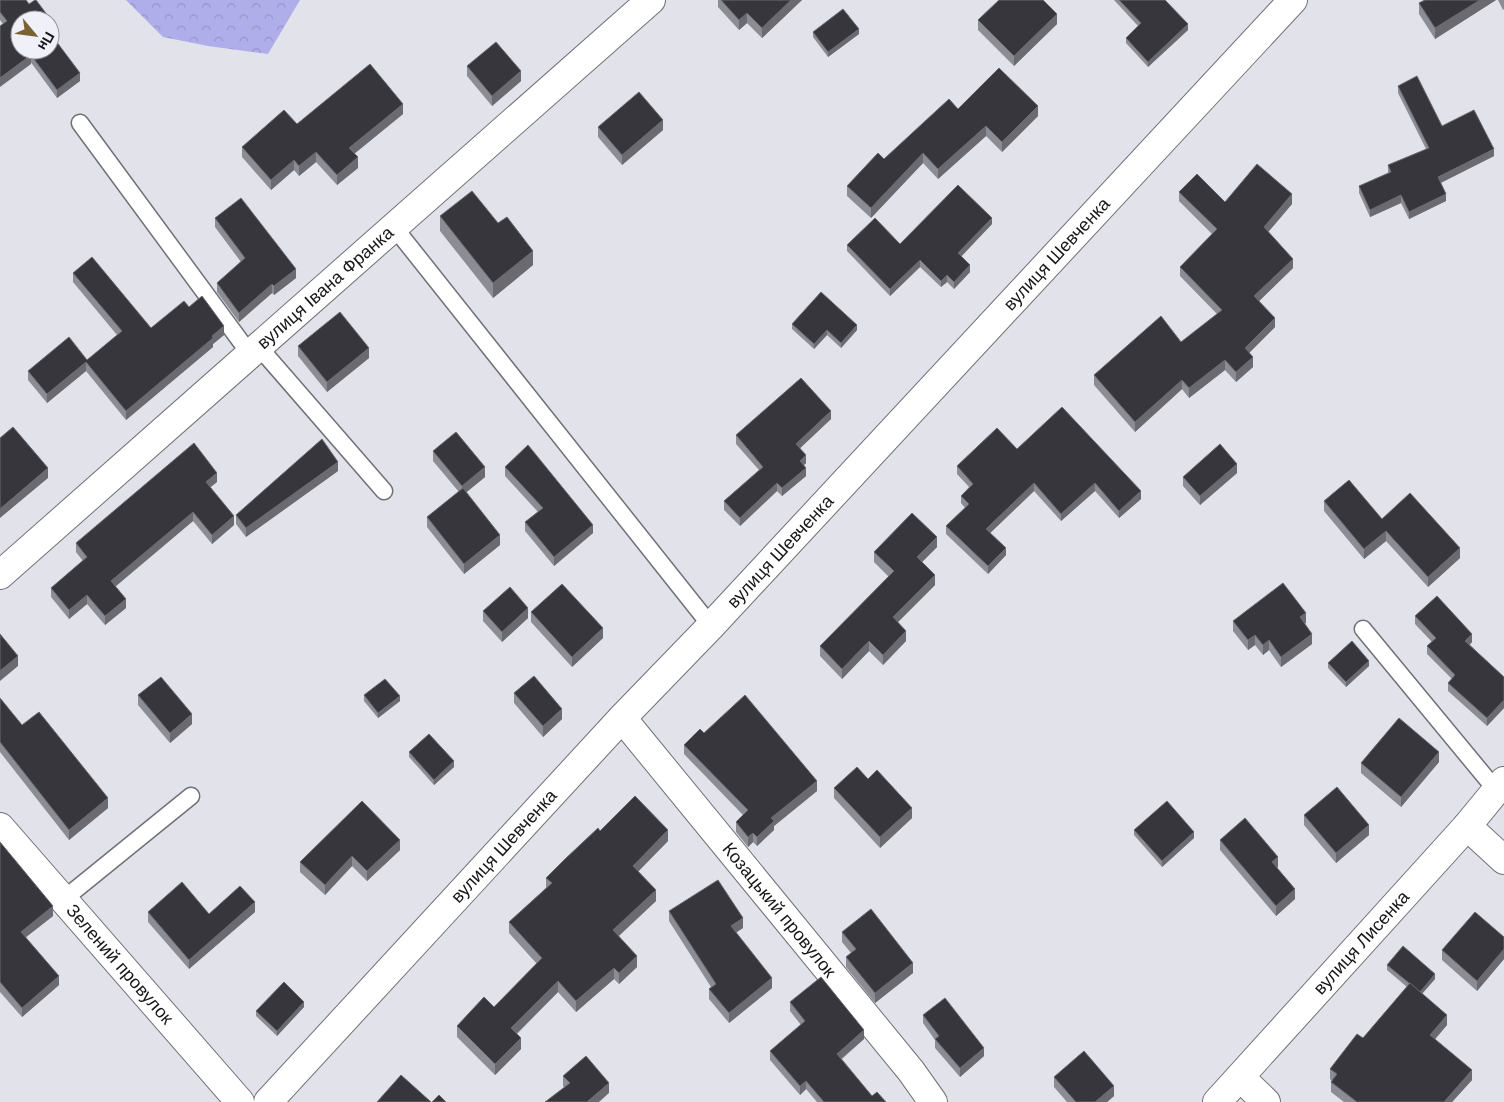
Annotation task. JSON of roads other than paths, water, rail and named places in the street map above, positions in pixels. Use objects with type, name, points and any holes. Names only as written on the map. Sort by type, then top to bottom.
[{"type":"street","name":"вулиця Івана Франка","points":[[0,575],[651,0]]},
{"type":"street","name":"вулиця Шевченка","points":[[268,1102],[622,718],[711,626],[1294,0]]},
{"type":"street","name":"Козацький провулок","points":[[622,718],[911,1071],[933,1102]]},
{"type":"street","name":"вулиця Лисенка","points":[[1217,1102],[1241,1078],[1467,826],[1500,786]]},
{"type":"street","name":"Зелений провулок","points":[[0,826],[240,1102]]},
{"type":"street","points":[[1467,826],[1504,860]]},
{"type":"street","points":[[1241,1078],[1266,1102]]},
{"type":"lane","points":[[80,123],[254,350],[384,491]]},
{"type":"lane","points":[[394,227],[711,626]]},
{"type":"lane","points":[[1363,629],[1500,786]]},
{"type":"lane","points":[[64,899],[191,796]]}]
